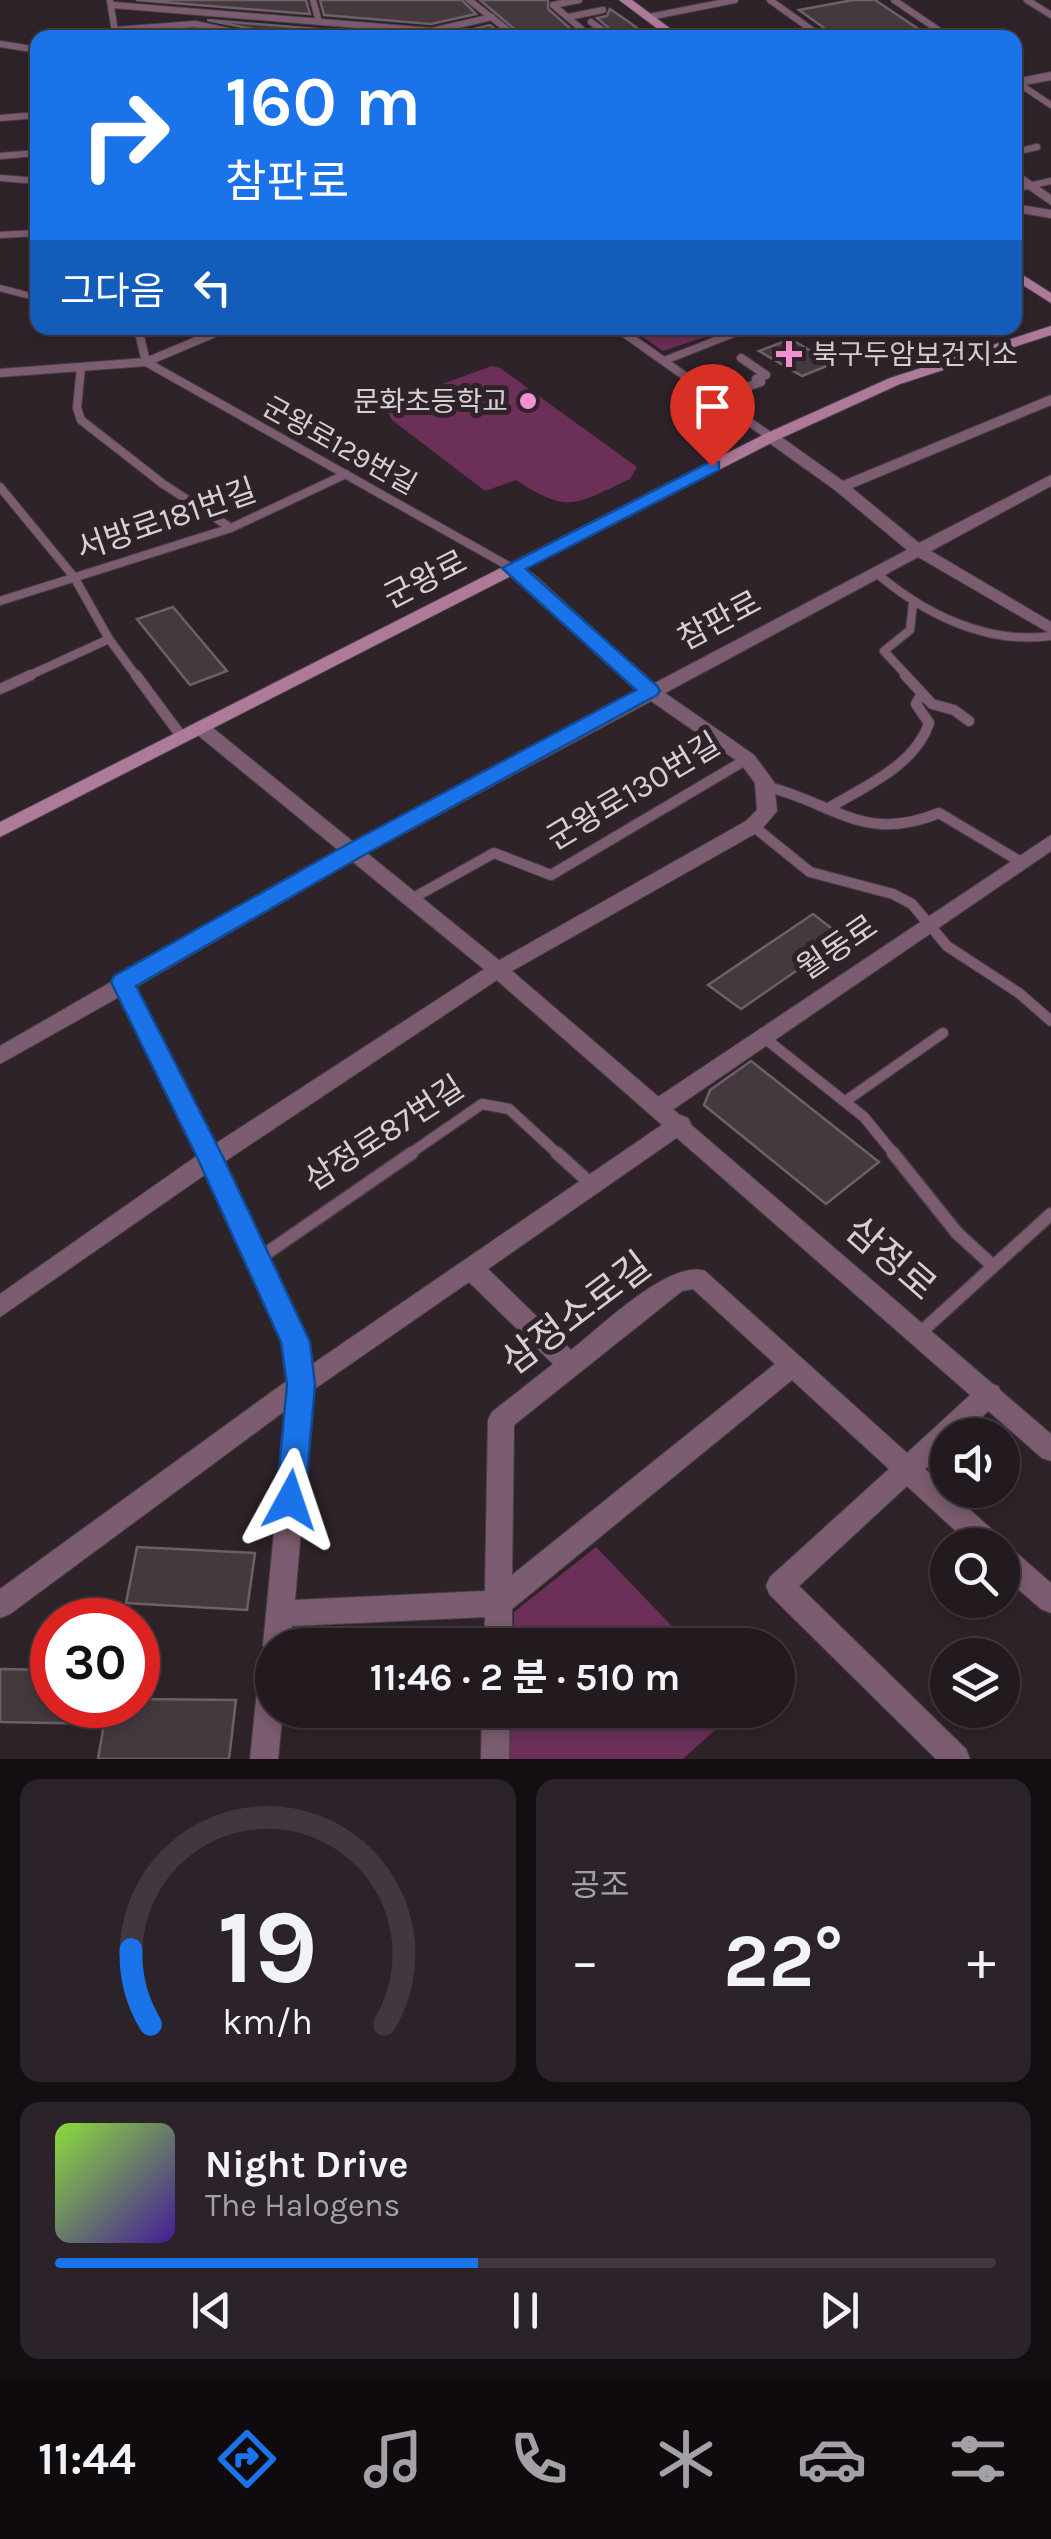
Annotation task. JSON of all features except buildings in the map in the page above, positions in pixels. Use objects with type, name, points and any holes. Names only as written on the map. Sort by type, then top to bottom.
[{"type":"main road","points":[[625,0],[667,30]]},
{"type":"main road","points":[[1022,279],[1051,300]]},
{"type":"main road","name":"군왕로","points":[[0,830],[771,437],[895,381],[1051,330]]},
{"type":"street","points":[[1022,81],[1051,76]]},
{"type":"street","points":[[1022,180],[1051,201]]},
{"type":"street","points":[[1022,209],[1051,214]]},
{"type":"street","points":[[663,360],[731,335]]},
{"type":"street","points":[[841,487],[1051,400]]},
{"type":"street","points":[[771,437],[841,487],[916,549],[1051,632]]},
{"type":"street","name":"참판로","points":[[0,1056],[356,850],[1051,480]]},
{"type":"street","name":"군왕로130번길","points":[[512,568],[530,580],[650,691],[758,770],[765,786],[767,811],[753,826]]},
{"type":"street","name":"삼정로","points":[[192,732],[356,850],[680,1124],[1051,1450]]},
{"type":"street","points":[[0,1308],[210,1157],[350,1064],[498,970],[753,826]]},
{"type":"street","name":"월동로","points":[[660,1107],[1051,842]]},
{"type":"street","points":[[122,982],[210,1157],[296,1342],[301,1385],[279,1628]]},
{"type":"street","points":[[0,1605],[301,1385],[680,1124]]},
{"type":"street","points":[[472,1269],[572,1366]]},
{"type":"street","name":"삼정소로길","points":[[498,1628],[501,1420],[675,1283],[697,1278],[971,1528]]},
{"type":"street","points":[[280,1614],[498,1602],[794,1364]]},
{"type":"street","points":[[956,1759],[780,1586],[989,1394]]},
{"type":"street","points":[[1020,1572],[1051,1600]]},
{"type":"street","points":[[264,1759],[267,1728]]},
{"type":"street","points":[[495,1759],[496,1728]]},
{"type":"lane","points":[[312,0],[319,22]]},
{"type":"lane","points":[[469,0],[508,30]]},
{"type":"lane","points":[[579,0],[553,5],[583,30]]},
{"type":"lane","points":[[649,17],[735,0]]},
{"type":"lane","points":[[770,0],[812,30]]},
{"type":"lane","points":[[894,0],[938,30]]},
{"type":"lane","points":[[1027,0],[1051,15]]},
{"type":"lane","points":[[115,30],[111,3],[419,30]]},
{"type":"lane","points":[[568,17],[603,10]]},
{"type":"lane","points":[[436,30],[492,17]]},
{"type":"lane","points":[[591,22],[602,30]]},
{"type":"lane","points":[[148,30],[195,24],[223,30]]},
{"type":"lane","points":[[0,44],[30,49]]},
{"type":"lane","points":[[1022,86],[1051,104]]},
{"type":"lane","points":[[0,118],[30,116]]},
{"type":"lane","points":[[1022,151],[1037,148]]},
{"type":"lane","points":[[0,156],[30,154]]},
{"type":"lane","points":[[0,178],[30,181]]},
{"type":"lane","points":[[1022,188],[1051,181]]},
{"type":"lane","points":[[0,236],[30,234]]},
{"type":"lane","points":[[0,288],[30,296]]},
{"type":"lane","points":[[140,335],[146,362]]},
{"type":"lane","points":[[0,373],[146,362],[211,335]]},
{"type":"lane","points":[[627,335],[771,437]]},
{"type":"lane","points":[[718,398],[762,382],[756,378],[766,375],[741,358]]},
{"type":"lane","name":"군왕로129번길","points":[[146,362],[512,568]]},
{"type":"lane","points":[[81,367],[81,420],[163,484],[231,528]]},
{"type":"lane","name":"서방로181번길","points":[[0,601],[231,528],[346,474]]},
{"type":"lane","points":[[0,487],[74,577],[108,639],[192,732]]},
{"type":"lane","points":[[874,572],[914,603],[975,628],[1015,636],[1051,632]]},
{"type":"lane","points":[[914,603],[910,630],[884,651],[921,695],[932,704],[954,710],[969,722]]},
{"type":"lane","points":[[0,689],[108,639]]},
{"type":"lane","points":[[827,810],[924,742],[929,723],[916,704],[921,695]]},
{"type":"lane","name":"군왕로130번길","points":[[413,898],[494,853],[551,876],[746,758]]},
{"type":"lane","points":[[765,786],[798,794],[869,828],[915,824],[939,813],[1021,862]]},
{"type":"lane","points":[[753,826],[810,872],[893,894],[912,904],[947,946],[1019,993],[1051,1021]]},
{"type":"lane","points":[[847,1100],[943,1032]]},
{"type":"lane","points":[[762,1036],[847,1100],[893,1150],[957,1233],[992,1266]]},
{"type":"lane","name":"삼정로87번길","points":[[258,1259],[482,1104],[509,1109],[591,1184]]},
{"type":"lane","points":[[920,1333],[1051,1214]]},
{"type":"shaded area","points":[[640,335],[711,335],[663,351]]},
{"type":"shaded area","points":[[492,366],[637,467],[630,479],[573,502],[549,498],[516,480],[485,491],[392,420],[384,405]]},
{"type":"shaded area","points":[[596,1547],[674,1628],[514,1628],[514,1612]]},
{"type":"shaded area","points":[[509,1728],[717,1728],[683,1759],[508,1759]]},
{"type":"place","name":"북구두암보건지소","points":[[789,354]]},
{"type":"place","name":"문화초등학교","points":[[528,401]]},
{"type":"route","points":[[290,1500],[301,1385],[296,1342],[210,1157],[122,982],[650,691],[530,580],[512,568],[712,466]]}]
